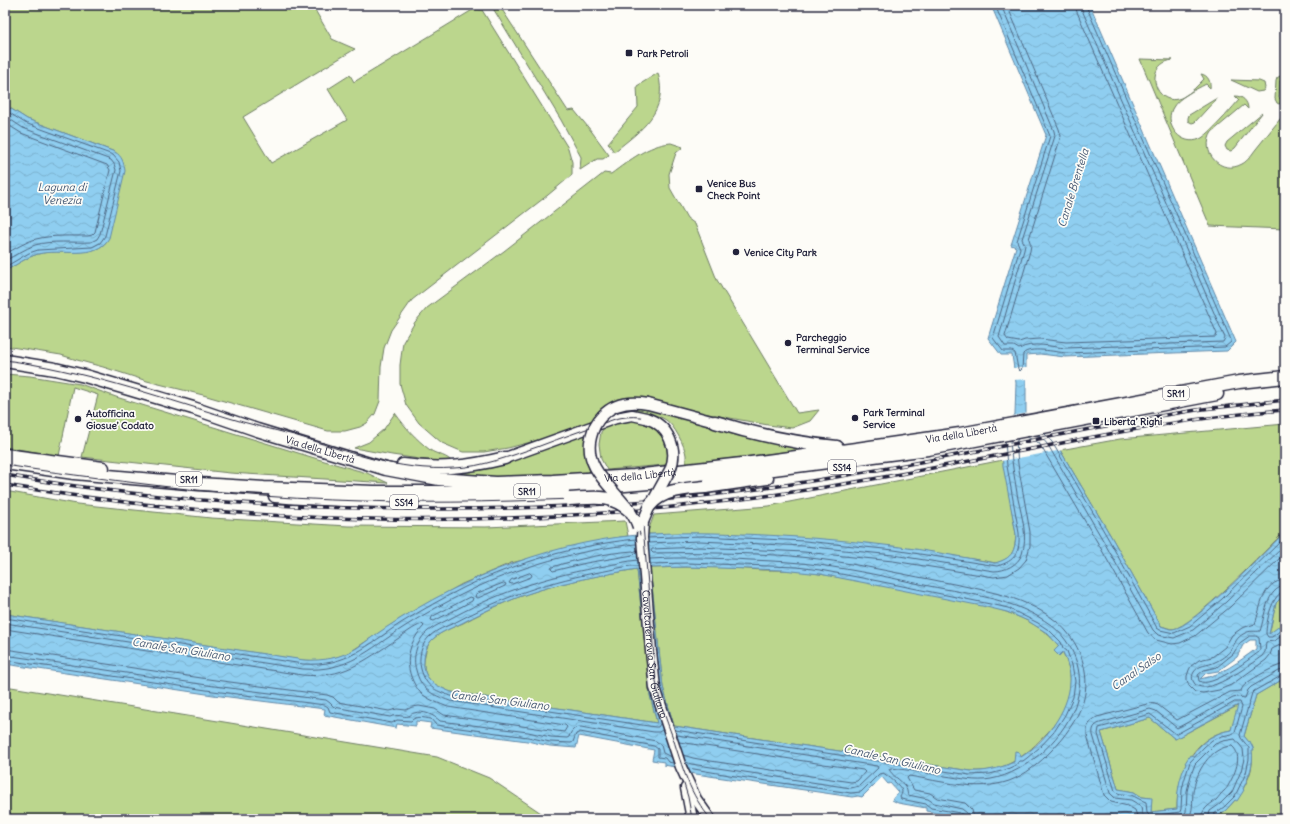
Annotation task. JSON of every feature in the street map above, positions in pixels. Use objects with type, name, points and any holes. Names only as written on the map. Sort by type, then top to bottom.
[{"type":"highway","name":"Via della Libertà","points":[[5,362],[55,369],[85,376],[386,469],[439,479],[496,484],[634,476],[703,469],[924,440],[977,435]]},
{"type":"highway","name":"Via della Libertà","points":[[1068,418],[1239,382],[1285,377]]},
{"type":"highway","name":"Via della Libertà","points":[[5,463],[74,473],[257,488],[374,492],[482,492],[590,488],[637,485],[793,467],[928,448],[977,435],[1068,418],[1233,391],[1285,385]]},
{"type":"highway","name":"SS14","points":[[228,419],[295,435],[382,461],[416,467],[458,467],[505,458]]},
{"type":"highway","name":"SS14","points":[[715,422],[782,440],[856,449]]},
{"type":"highway","name":"SS14","points":[[650,505],[656,499],[669,492],[871,463],[914,454],[977,435]]},
{"type":"highway","name":"SR11","points":[[5,455],[194,480],[374,492]]},
{"type":"highway","name":"SS14","points":[[74,473],[174,487],[297,498],[456,502],[595,497],[610,498],[621,503],[629,510]]},
{"type":"main road","name":"Cavalcaferrovia San Giuliano","points":[[642,538],[636,519],[602,478],[595,467],[590,452],[590,438],[597,422],[610,409],[626,403],[635,402],[648,404],[715,422]]},
{"type":"main road","name":"Cavalcaferrovia San Giuliano","points":[[505,458],[616,418],[632,415],[646,418],[657,423],[664,430],[672,443],[674,454],[670,470],[650,505],[643,522],[642,538],[655,688],[682,770]]},
{"type":"main road","points":[[682,770],[692,819]]},
{"type":"main road","points":[[682,770],[696,798],[710,819]]},
{"type":"green space","points":[[5,5],[312,5],[332,39],[355,49],[243,117],[271,163],[347,120],[328,89],[350,75],[354,82],[474,9],[482,10],[568,148],[572,162],[572,175],[412,300],[391,330],[384,348],[381,367],[380,401],[375,414],[367,423],[360,427],[345,431],[328,431],[203,395],[147,381],[61,355],[5,346],[5,271],[34,255],[46,252],[75,252],[94,250],[107,241],[115,152],[27,119],[5,105]]},
{"type":"green space","points":[[491,5],[499,5],[568,111],[574,110],[609,155],[603,159],[597,159],[580,170],[581,157],[561,120]]},
{"type":"green space","points":[[1140,59],[1173,60],[1163,63],[1157,69],[1155,77],[1156,85],[1166,98],[1174,100],[1183,97],[1172,109],[1170,115],[1170,122],[1176,133],[1181,138],[1193,141],[1200,139],[1220,121],[1239,100],[1235,96],[1238,96],[1246,101],[1248,109],[1244,105],[1212,132],[1209,140],[1208,147],[1214,160],[1227,167],[1234,167],[1244,163],[1285,113],[1285,229],[1210,226]]},
{"type":"green space","points":[[658,73],[660,99],[656,109],[643,128],[614,152],[608,143],[638,107],[637,86]]},
{"type":"green space","points":[[1201,74],[1207,77],[1210,83],[1210,88],[1206,84],[1189,93],[1204,79]]},
{"type":"green space","points":[[1280,76],[1285,81],[1280,81],[1279,98],[1284,99],[1283,102],[1279,104],[1275,99],[1276,81]]},
{"type":"green space","points":[[1231,80],[1259,81],[1264,83],[1265,88],[1263,91],[1257,92]]},
{"type":"green space","points":[[1217,98],[1195,122],[1192,123],[1188,121],[1189,115]]},
{"type":"green space","points":[[1262,113],[1235,148],[1231,151],[1227,150],[1225,146],[1227,142]]},
{"type":"green space","points":[[671,143],[683,147],[676,153],[669,174],[670,188],[687,218],[695,224],[717,280],[797,413],[819,410],[810,421],[792,428],[703,413],[646,399],[627,398],[611,404],[598,412],[591,422],[546,438],[508,448],[484,452],[463,452],[442,443],[419,423],[406,405],[400,384],[400,365],[403,342],[415,322],[427,308],[504,251],[604,173],[611,174],[647,150],[663,144]]},
{"type":"green space","points":[[5,374],[30,376],[80,384],[116,397],[367,473],[388,483],[230,473],[82,457],[98,395],[73,387],[59,456],[5,447]]},
{"type":"green space","points":[[643,406],[801,450],[686,464],[686,455],[681,441],[676,431],[666,420],[643,411],[625,411],[616,415],[624,408]]},
{"type":"green space","points":[[395,413],[411,433],[425,446],[433,452],[446,457],[454,464],[354,448],[369,442],[384,429]]},
{"type":"green space","points":[[626,420],[645,422],[663,436],[667,443],[668,450],[668,458],[665,465],[607,470],[601,459],[599,444],[601,432],[606,425]]},
{"type":"green space","points":[[1285,424],[1285,531],[1230,586],[1196,616],[1173,629],[1161,626],[1112,538],[1060,450],[1120,439]]},
{"type":"green space","points":[[587,433],[585,450],[590,473],[478,479],[439,474],[463,471]]},
{"type":"green space","points":[[1003,460],[1016,534],[1014,549],[1010,556],[996,563],[912,549],[871,544],[647,534],[654,515],[769,506]]},
{"type":"green space","points":[[5,491],[77,504],[211,518],[348,526],[486,527],[625,521],[628,536],[609,539],[511,563],[462,584],[400,619],[347,654],[318,661],[301,660],[5,614]]},
{"type":"green space","points":[[687,567],[799,571],[962,601],[1007,612],[1034,625],[1046,633],[1062,651],[1070,674],[1070,690],[1068,698],[1058,720],[1040,741],[1023,755],[1005,766],[983,771],[971,771],[674,726],[663,687],[650,568]]},
{"type":"green space","points":[[637,569],[650,695],[657,723],[451,692],[436,685],[425,673],[424,661],[428,646],[436,636],[447,630],[505,602],[539,590],[583,579]]},
{"type":"green space","points":[[1285,594],[1285,622],[1269,635],[1276,603]]},
{"type":"green space","points":[[1285,678],[1285,819],[1214,819],[1232,804],[1247,782],[1251,770],[1252,758],[1250,747],[1244,736],[1256,695]]},
{"type":"green space","points":[[5,686],[437,757],[489,778],[550,819],[24,819],[5,816]]},
{"type":"green space","points":[[1239,705],[1231,730],[1217,734],[1206,740],[1197,748],[1189,759],[1180,783],[1177,809],[1151,812],[1151,798],[1142,797],[1134,792],[1118,789],[1101,732],[1150,718],[1175,739]]},
{"type":"water","points":[[991,5],[1090,5],[1236,342],[1227,351],[1065,357],[1040,354],[1026,355],[1026,417],[1060,450],[1112,538],[1161,626],[1173,629],[1183,625],[1196,616],[1247,570],[1285,532],[1285,594],[1276,603],[1269,634],[1285,622],[1285,678],[1256,695],[1244,736],[1249,742],[1250,741],[1254,750],[1252,750],[1252,766],[1243,789],[1244,790],[1237,801],[1235,800],[1226,810],[1214,819],[969,819],[926,811],[926,808],[898,803],[892,800],[898,792],[882,777],[862,797],[852,797],[689,773],[675,767],[664,765],[664,762],[652,760],[654,750],[579,736],[576,748],[550,746],[527,741],[430,728],[431,723],[416,721],[416,726],[397,724],[396,728],[324,715],[325,709],[213,695],[5,664],[5,614],[304,660],[332,658],[357,648],[386,627],[417,608],[481,576],[549,552],[584,543],[634,535],[665,533],[727,533],[780,536],[893,546],[995,563],[1006,559],[1014,549],[1016,534],[1003,466],[1001,438],[1015,414],[1016,383],[1012,355],[1001,355],[988,338],[1016,247],[1011,245],[1046,135]],"holes":[[[687,567],[783,570],[820,574],[1007,612],[1028,621],[1047,633],[1059,646],[1054,651],[1059,656],[1063,652],[1070,674],[1069,693],[1054,725],[1030,751],[1021,757],[1019,752],[1015,751],[1014,762],[998,768],[982,771],[971,771],[674,726],[663,687],[650,568]],[[637,569],[650,695],[657,723],[451,692],[436,685],[425,673],[425,652],[431,641],[436,636],[494,607],[516,598],[550,587]],[[1250,640],[1256,640],[1256,649],[1243,659],[1223,671],[1200,679],[1206,673],[1218,671],[1237,657],[1243,645]],[[1238,705],[1231,730],[1219,733],[1209,738],[1192,756],[1190,755],[1185,763],[1186,764],[1177,797],[1177,809],[1151,812],[1152,798],[1142,797],[1134,792],[1118,789],[1101,732],[1150,718],[1175,739]]]},
{"type":"water","name":"Laguna di Venezia","points":[[5,105],[27,119],[115,152],[121,158],[125,171],[109,238],[103,245],[87,252],[47,253],[34,255],[5,271]]},
{"type":"pier","points":[[1012,368],[1028,368],[1028,379],[1014,380]]},
{"type":"pier","points":[[1028,413],[1028,416],[1048,428],[1053,433],[1063,450],[1001,461],[999,438],[1012,416]]},
{"type":"tram line","points":[[5,360],[33,364],[89,377],[144,392],[234,420],[294,435],[353,454],[393,464],[413,467],[454,468],[475,466],[517,454],[615,419],[640,417],[656,424],[663,430],[667,437],[672,453],[669,471],[647,510],[643,525],[656,681],[663,710],[683,770],[697,801],[711,819]]},
{"type":"tram line","points":[[5,465],[164,486],[230,493],[330,500],[452,502],[599,498],[615,501],[627,509],[635,520],[640,535]]},
{"type":"tram line","points":[[684,784],[692,819]]},
{"type":"railway","points":[[5,475],[59,484],[168,497],[222,502],[332,508],[441,509],[610,504],[710,495],[766,488],[879,470],[1159,416],[1203,409],[1285,400]]},
{"type":"railway","points":[[5,485],[102,499],[199,510],[297,516],[396,519],[494,519],[592,514],[689,505],[786,493],[914,472],[1102,435],[1224,416],[1285,410]]},
{"type":"place","name":"Park Petroli","points":[[629,53]]},
{"type":"place","name":"Venice Bus Check Point","points":[[699,189]]},
{"type":"place","name":"Venice City Park","points":[[736,252]]},
{"type":"place","name":"Parcheggio Terminal Service","points":[[788,343]]},
{"type":"place","name":"Park Terminal Service","points":[[855,418]]},
{"type":"place","name":"Autofficina Giosue' Codato","points":[[78,419]]},
{"type":"place","name":"Liberta' Righi","points":[[1096,421]]},
{"type":"water label","name":"Canale Brentella","points":[[1073,188]]},
{"type":"water label","name":"Canale San Giuliano","points":[[181,649]]},
{"type":"water label","name":"Canal Salso","points":[[1136,671]]},
{"type":"water label","name":"Canale San Giuliano","points":[[500,700]]},
{"type":"water label","name":"Canale San Giuliano","points":[[892,759]]}]
